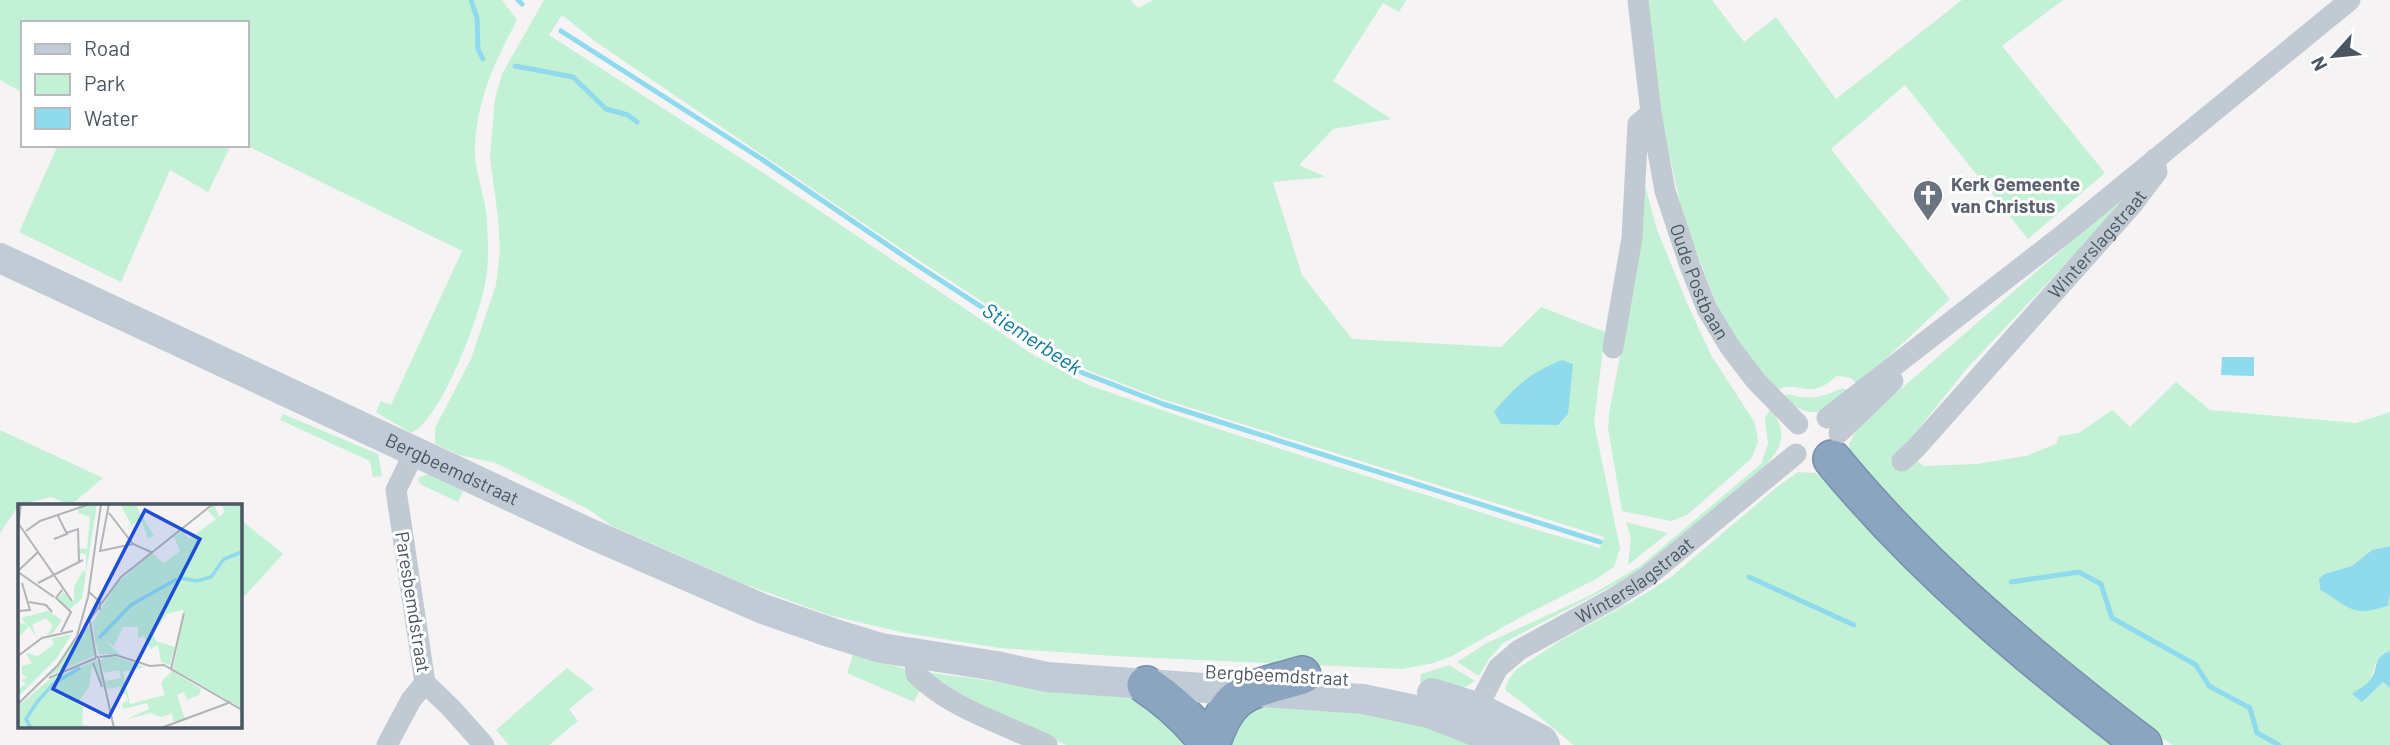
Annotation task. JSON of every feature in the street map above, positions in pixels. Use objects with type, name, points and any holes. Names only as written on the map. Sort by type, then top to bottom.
[{"type":"highway","points":[[1824,441],[1857,489],[1973,604],[2054,675],[2143,745]]},
{"type":"highway","points":[[1211,745],[1219,720],[1234,700],[1252,691],[1303,675]]},
{"type":"highway","points":[[1146,685],[1162,695],[1191,721],[1211,745]]},
{"type":"street","name":"Oude Postbaan","points":[[1638,0],[1651,113],[1665,191],[1707,309],[1730,347],[1756,381],[1798,424]]},
{"type":"street","name":"Winterslagstraat","points":[[1472,717],[1498,668],[1519,650],[1614,598],[1648,576],[1824,441],[1962,313],[2350,0]]},
{"type":"street","points":[[1612,348],[1632,238],[1638,124],[1651,113]]},
{"type":"street","name":"Winterslagstraat","points":[[1915,456],[2132,205],[2157,172],[2155,159]]},
{"type":"street","name":"Bergbeemdstraat","points":[[0,258],[589,533],[763,609],[832,633],[881,648],[1047,677],[1363,699],[1429,713],[1472,717],[1510,745]]},
{"type":"street","points":[[1812,416],[1824,441],[1792,439],[1798,424],[1812,416]]},
{"type":"street","name":"Paresbemdstraat","points":[[387,745],[411,700],[425,683],[396,490],[414,453]]},
{"type":"street","points":[[914,654],[916,674],[936,691],[958,705],[1047,745]]},
{"type":"street","name":"Bergbeemdstraat","points":[[996,666],[1254,672],[1342,678],[1405,687],[1472,717],[1542,740],[1545,745]]},
{"type":"street","points":[[425,683],[484,745]]},
{"type":"green space","points":[[0,0],[502,0],[517,20],[489,80],[480,111],[475,145],[476,165],[486,214],[486,278],[477,314],[458,363],[435,408],[423,424],[411,433],[376,412],[381,401],[391,405],[462,251],[248,146],[248,21],[21,21],[21,92],[0,80]]},
{"type":"green space","points":[[544,0],[1131,0],[1138,8],[1153,0],[1406,0],[1399,12],[1383,3],[1333,81],[1391,119],[1333,129],[1299,165],[1326,177],[1273,182],[1302,275],[1352,339],[1501,347],[1541,307],[1605,332],[1594,423],[1620,548],[1614,567],[1452,656],[1434,663],[1402,669],[1000,648],[905,633],[829,615],[744,584],[612,526],[588,509],[496,463],[459,455],[435,444],[435,428],[471,359],[496,285],[500,251],[490,157],[495,99],[502,74]],"holes":[[[562,15],[596,42],[891,242],[1087,370],[1159,398],[1604,537],[1600,548],[1209,426],[1088,385],[1035,356],[759,170],[549,35]]]},
{"type":"green space","points":[[1647,0],[1712,0],[1744,42],[1776,17],[1836,99],[1962,0],[2063,0],[2002,46],[2105,173],[2028,239],[1905,85],[1831,149],[1950,299],[1858,385],[1851,378],[1837,376],[1817,388],[1788,387],[1777,390],[1722,318],[1683,217],[1658,102]]},
{"type":"green space","points":[[57,147],[230,147],[208,192],[170,170],[121,282],[19,232]]},
{"type":"green space","points":[[1643,178],[1657,230],[1687,303],[1711,355],[1755,423],[1758,442],[1751,459],[1687,515],[1671,521],[1622,511],[1608,428],[1627,319]]},
{"type":"green space","points":[[2138,184],[2127,199],[1968,367],[1893,461],[1917,461],[1924,466],[1977,464],[2026,456],[2056,444],[2059,436],[2079,433],[2112,410],[2130,427],[2176,382],[2210,410],[2356,423],[2390,412],[2390,546],[2372,550],[2353,566],[2324,574],[2319,579],[2320,590],[2351,609],[2387,606],[2390,594],[2390,651],[2377,662],[2371,679],[2383,682],[2390,688],[2390,745],[2173,745],[2097,694],[1949,564],[1853,465],[1849,444],[1859,425]]},
{"type":"green space","points":[[1843,388],[1850,392],[1832,406],[1817,412],[1802,410],[1781,398],[1788,394],[1816,397]]},
{"type":"green space","points":[[1771,408],[1779,425],[1781,438],[1776,452],[1765,467],[1647,564],[1622,581],[1503,643],[1479,676],[1457,662],[1485,644],[1591,595],[1640,566],[1761,464],[1768,444],[1765,418]]},
{"type":"green space","points":[[283,414],[378,454],[382,476],[373,477],[370,461],[280,420]]},
{"type":"green space","points":[[0,430],[103,478],[72,504],[51,497],[18,504],[0,533]]},
{"type":"green space","points":[[1798,472],[1815,473],[1826,479],[2001,650],[2112,745],[1574,745],[1505,690],[1517,669],[1563,639],[1671,577]]},
{"type":"green space","points":[[430,473],[463,492],[458,502],[420,484],[418,478]]},
{"type":"green space","points":[[242,521],[283,554],[242,599]]},
{"type":"green space","points":[[1626,522],[1668,533],[1628,565],[1631,539]]},
{"type":"green space","points":[[853,655],[903,668],[919,692],[914,702],[847,673]]},
{"type":"green space","points":[[1449,665],[1475,681],[1455,689],[1420,682],[1421,674]]},
{"type":"green space","points":[[567,668],[594,689],[569,709],[578,721],[549,745],[509,745],[496,730]]},
{"type":"green space","points":[[925,672],[1150,700],[1197,745],[1066,745],[980,706]]},
{"type":"green space","points":[[1245,702],[1385,712],[1482,745],[1225,745]]},
{"type":"water","points":[[2222,357],[2254,357],[2254,376],[2221,375]]},
{"type":"water","points":[[1562,360],[1573,364],[1568,414],[1558,425],[1501,424],[1494,412],[1509,395],[1532,375]]},
{"type":"water","points":[[2390,546],[2388,606],[2366,611],[2355,610],[2320,590],[2319,579],[2324,574],[2352,566],[2372,550]]},
{"type":"water","points":[[2390,651],[2390,688],[2383,682],[2362,702],[2352,694],[2369,681],[2378,660]]},
{"type":"waterway","points":[[471,0],[477,18],[478,49],[483,59]]},
{"type":"waterway","name":"Stiemerbeek","points":[[518,0],[522,4]]},
{"type":"waterway","name":"Stiemerbeek","points":[[561,31],[760,158],[1083,373],[1163,404],[1600,542]]},
{"type":"waterway","points":[[515,66],[573,77],[606,109],[628,115],[637,122]]},
{"type":"waterway","name":"Stiemerbeek","points":[[2011,582],[2079,572],[2101,584],[2112,618],[2196,665],[2209,686],[2250,708],[2257,733],[2279,745]]},
{"type":"waterway","name":"Stiemerbeek","points":[[1749,577],[1854,625]]},
{"type":"place","name":"Kerk Gemeente van Christus","points":[[1928,222]]}]
